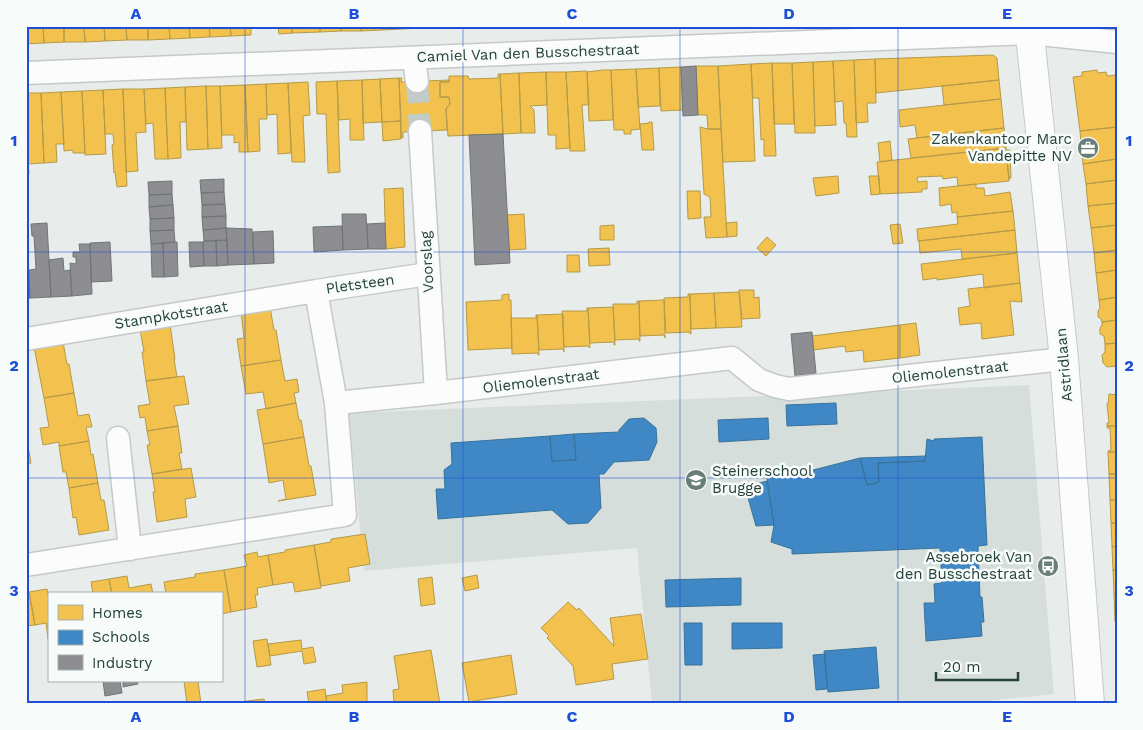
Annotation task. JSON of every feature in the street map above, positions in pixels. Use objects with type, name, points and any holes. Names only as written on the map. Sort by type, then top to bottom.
[{"type":"main road","name":"Astridlaan","points":[[1030,30],[1064,359],[1090,704]]},
{"type":"street","name":"Camiel Van den Busschestraat","points":[[26,73],[414,58],[838,34],[1030,30],[1117,42]]},
{"type":"street","points":[[414,58],[417,82]]},
{"type":"street","name":"Voorslag","points":[[420,131],[436,394]]},
{"type":"street","name":"Pletsteen","points":[[336,403],[316,291],[428,274]]},
{"type":"street","name":"Stampkotstraat","points":[[26,339],[316,291]]},
{"type":"street","name":"Oliemolenstraat","points":[[336,403],[436,394],[732,358],[759,380],[789,389],[1064,359]]},
{"type":"street","points":[[26,565],[344,515],[336,403]]},
{"type":"street","points":[[118,438],[130,549]]},
{"type":"shaded area","name":"Steinerschool Brugge","points":[[1029,385],[1054,694],[959,704],[652,704],[637,548],[364,571],[349,413]]},
{"type":"building: Homes","points":[[26,26],[43,26],[44,43],[26,44]]},
{"type":"building: Homes","points":[[43,26],[64,26],[64,42],[44,43]]},
{"type":"building: Homes","points":[[64,26],[84,26],[85,42],[64,42]]},
{"type":"building: Homes","points":[[84,26],[104,26],[105,41],[85,42]]},
{"type":"building: Homes","points":[[104,26],[126,26],[127,40],[105,41]]},
{"type":"building: Homes","points":[[126,26],[148,26],[148,40],[127,40]]},
{"type":"building: Homes","points":[[148,26],[169,26],[170,39],[148,40]]},
{"type":"building: Homes","points":[[169,26],[189,26],[190,38],[170,39]]},
{"type":"building: Homes","points":[[189,26],[209,26],[210,37],[190,38]]},
{"type":"building: Homes","points":[[209,26],[230,26],[231,36],[210,37]]},
{"type":"building: Homes","points":[[230,26],[251,26],[251,35],[231,36]]},
{"type":"building: Homes","points":[[278,26],[292,26],[292,33],[279,34]]},
{"type":"building: Homes","points":[[292,26],[320,26],[320,32],[292,33]]},
{"type":"building: Homes","points":[[320,26],[341,26],[341,31],[320,32]]},
{"type":"building: Homes","points":[[341,26],[361,26],[361,31],[341,31]]},
{"type":"building: Homes","points":[[361,26],[382,26],[382,30],[361,31]]},
{"type":"building: Homes","points":[[382,26],[402,26],[402,29],[382,30]]},
{"type":"building: Homes","points":[[402,26],[423,26],[423,28],[402,29]]},
{"type":"building: Homes","points":[[993,55],[997,58],[999,80],[876,93],[875,59]]},
{"type":"building: Homes","points":[[875,59],[876,103],[867,103],[868,122],[856,123],[854,60]]},
{"type":"building: Homes","points":[[854,60],[857,137],[847,137],[843,101],[835,102],[833,61]]},
{"type":"building: Homes","points":[[833,61],[836,125],[815,126],[813,62]]},
{"type":"building: Homes","points":[[813,62],[815,133],[795,133],[792,63]]},
{"type":"building: Homes","points":[[772,63],[792,63],[794,124],[774,124]]},
{"type":"building: Homes","points":[[772,63],[776,156],[764,156],[764,139],[761,140],[759,98],[753,98],[751,64]]},
{"type":"building: Homes","points":[[751,64],[755,161],[723,162],[718,66]]},
{"type":"building: Homes","points":[[696,66],[718,66],[721,129],[708,129],[707,115],[698,115]]},
{"type":"building: Homes","points":[[681,67],[683,110],[661,111],[659,68]]},
{"type":"building: Homes","points":[[659,68],[660,106],[638,107],[636,69]]},
{"type":"building: Homes","points":[[636,69],[640,129],[631,130],[631,134],[624,134],[624,130],[614,130],[611,70]]},
{"type":"building: Homes","points":[[611,70],[613,120],[589,121],[587,72]]},
{"type":"building: Homes","points":[[1097,70],[1098,73],[1106,72],[1107,76],[1117,75],[1117,127],[1080,131],[1073,77],[1082,76],[1082,72]]},
{"type":"building: Homes","points":[[587,71],[589,105],[582,105],[585,151],[570,151],[566,72]]},
{"type":"building: Homes","points":[[546,72],[566,72],[570,148],[556,149],[556,135],[548,135]]},
{"type":"building: Homes","points":[[546,72],[547,105],[530,106],[534,110],[535,133],[521,133],[519,73]]},
{"type":"building: Homes","points":[[519,73],[521,133],[503,134],[500,74]]},
{"type":"building: Homes","points":[[498,74],[500,74],[503,134],[448,136],[446,109],[450,104],[449,97],[440,97],[440,82],[449,82],[449,76],[468,76],[469,79],[498,78]]},
{"type":"building: Homes","points":[[399,78],[402,78],[401,82],[449,80],[449,82],[440,82],[440,97],[449,97],[450,104],[446,109],[447,130],[403,132],[403,138],[401,137]]},
{"type":"building: Homes","points":[[399,78],[401,121],[382,122],[380,79]]},
{"type":"building: Homes","points":[[380,79],[382,122],[363,123],[362,80]]},
{"type":"building: Homes","points":[[362,80],[364,140],[350,140],[350,119],[339,120],[337,81]]},
{"type":"building: Homes","points":[[999,80],[1001,99],[944,105],[942,86]]},
{"type":"building: Homes","points":[[337,81],[340,172],[328,173],[326,114],[317,114],[316,82]]},
{"type":"building: Homes","points":[[308,82],[310,115],[303,116],[305,162],[292,162],[288,83]]},
{"type":"building: Homes","points":[[288,83],[291,153],[278,154],[277,114],[267,115],[266,84]]},
{"type":"building: Homes","points":[[266,84],[267,119],[259,119],[260,151],[248,152],[245,85]]},
{"type":"building: Homes","points":[[245,85],[248,152],[239,152],[239,142],[234,143],[234,135],[222,135],[220,86]]},
{"type":"building: Homes","points":[[206,86],[220,86],[222,148],[208,149]]},
{"type":"building: Homes","points":[[206,86],[208,149],[187,150],[185,87]]},
{"type":"building: Homes","points":[[185,87],[186,122],[180,122],[181,158],[168,159],[165,88]]},
{"type":"building: Homes","points":[[165,88],[168,159],[155,159],[153,123],[146,124],[144,89]]},
{"type":"building: Homes","points":[[123,89],[127,186],[117,187],[114,173],[113,134],[105,134],[103,90]]},
{"type":"building: Homes","points":[[123,89],[144,89],[146,132],[136,133],[138,171],[126,172]]},
{"type":"building: Homes","points":[[103,90],[106,154],[85,155],[82,91]]},
{"type":"building: Homes","points":[[82,91],[85,153],[73,153],[73,150],[64,151],[61,92]]},
{"type":"building: Homes","points":[[61,92],[64,144],[56,144],[57,162],[44,163],[41,93]]},
{"type":"building: Homes","points":[[26,93],[41,93],[44,163],[28,164],[29,173],[26,173]]},
{"type":"building: Homes","points":[[1001,99],[1004,128],[917,138],[915,125],[900,127],[899,110]]},
{"type":"building: Homes","points":[[401,121],[401,139],[383,141],[382,122]]},
{"type":"building: Homes","points":[[652,122],[654,150],[642,150],[640,124]]},
{"type":"building: Homes","points":[[700,127],[721,129],[727,237],[706,238],[704,217],[711,217],[710,197],[704,194]]},
{"type":"building: Homes","points":[[1117,127],[1117,159],[1083,164],[1080,131]]},
{"type":"building: Homes","points":[[1004,128],[1006,148],[911,158],[908,139]]},
{"type":"building: Homes","points":[[890,141],[892,160],[880,162],[878,143]]},
{"type":"building: Homes","points":[[1006,148],[1009,181],[958,186],[957,177],[943,179],[942,176],[917,177],[918,182],[927,181],[927,189],[922,189],[922,192],[880,194],[877,162]]},
{"type":"building: Homes","points":[[1006,150],[1010,150],[1011,178],[1009,179]]},
{"type":"building: Homes","points":[[1117,159],[1117,180],[1086,184],[1083,164]]},
{"type":"building: Homes","points":[[838,176],[839,193],[816,196],[813,178]]},
{"type":"building: Homes","points":[[869,176],[879,176],[880,194],[871,195]]},
{"type":"building: Homes","points":[[1117,180],[1117,203],[1088,206],[1086,184]]},
{"type":"building: Homes","points":[[976,184],[976,188],[984,188],[985,196],[1010,192],[1013,211],[957,217],[957,212],[952,213],[951,204],[940,206],[939,188]]},
{"type":"building: Homes","points":[[403,188],[405,247],[386,249],[384,189]]},
{"type":"building: Homes","points":[[687,191],[700,191],[701,218],[688,219]]},
{"type":"building: Homes","points":[[1117,203],[1117,225],[1091,228],[1088,206]]},
{"type":"building: Homes","points":[[1013,211],[1015,230],[918,241],[917,229],[958,224],[957,217]]},
{"type":"building: Homes","points":[[524,214],[526,249],[509,250],[507,215]]},
{"type":"building: Homes","points":[[737,222],[737,236],[727,237],[726,223]]},
{"type":"building: Homes","points":[[900,224],[903,243],[893,244],[890,225]]},
{"type":"building: Homes","points":[[614,225],[614,240],[600,240],[600,226]]},
{"type":"building: Homes","points":[[1117,225],[1117,250],[1094,253],[1091,228]]},
{"type":"building: Homes","points":[[1015,230],[1017,253],[962,259],[961,249],[920,253],[919,241]]},
{"type":"building: Homes","points":[[767,237],[776,245],[766,256],[757,248]]},
{"type":"building: Homes","points":[[609,248],[610,265],[589,266],[588,249]]},
{"type":"building: Homes","points":[[1117,250],[1117,270],[1096,273],[1094,253]]},
{"type":"building: Homes","points":[[1017,253],[1020,283],[984,288],[983,274],[923,280],[921,264]]},
{"type":"building: Homes","points":[[567,255],[579,255],[580,272],[567,272]]},
{"type":"building: Homes","points":[[1117,270],[1117,297],[1099,300],[1096,273]]},
{"type":"building: Homes","points":[[1020,283],[1022,302],[1010,301],[1014,335],[982,339],[981,323],[960,325],[958,308],[970,306],[968,289]]},
{"type":"building: Homes","points":[[739,290],[754,290],[754,298],[759,297],[760,318],[742,319]]},
{"type":"building: Homes","points":[[739,292],[742,327],[716,328],[714,293]]},
{"type":"building: Homes","points":[[714,293],[716,328],[691,329],[690,294]]},
{"type":"building: Homes","points":[[509,294],[509,300],[511,300],[512,348],[468,350],[466,302],[502,300],[502,295]]},
{"type":"building: Homes","points":[[688,294],[690,294],[691,334],[690,332],[666,333],[664,298],[688,297]]},
{"type":"building: Homes","points":[[1117,297],[1117,320],[1102,322],[1098,317],[1099,300]]},
{"type":"building: Homes","points":[[664,300],[665,338],[664,335],[640,336],[639,301]]},
{"type":"building: Homes","points":[[637,301],[639,301],[640,341],[639,339],[615,340],[613,304],[637,304]]},
{"type":"building: Homes","points":[[270,307],[281,360],[241,366],[237,339],[244,338],[241,312]]},
{"type":"building: Homes","points":[[613,307],[615,345],[614,342],[590,343],[588,308]]},
{"type":"building: Homes","points":[[587,308],[590,348],[588,346],[564,347],[562,311],[587,311]]},
{"type":"building: Homes","points":[[563,314],[564,352],[563,349],[539,350],[537,315]]},
{"type":"building: Homes","points":[[536,315],[539,355],[538,353],[512,354],[511,318],[536,318]]},
{"type":"building: Homes","points":[[1117,320],[1117,343],[1105,344],[1104,336],[1100,334],[1102,322]]},
{"type":"building: Homes","points":[[916,323],[920,355],[900,358],[900,325]]},
{"type":"building: Homes","points":[[170,324],[177,377],[146,381],[140,329]]},
{"type":"building: Homes","points":[[900,325],[900,358],[864,362],[863,350],[846,352],[845,346],[813,350],[812,336]]},
{"type":"building: Homes","points":[[63,342],[74,393],[44,398],[34,347]]},
{"type":"building: Homes","points":[[1117,343],[1117,366],[1107,367],[1103,363],[1102,355],[1105,352],[1105,344]]},
{"type":"building: Homes","points":[[281,360],[285,381],[297,379],[299,392],[294,393],[296,403],[266,409],[263,392],[246,394],[241,366]]},
{"type":"building: Homes","points":[[184,376],[189,404],[174,406],[178,426],[147,431],[145,417],[140,418],[138,406],[150,404],[146,381]]},
{"type":"building: Homes","points":[[74,393],[78,416],[89,414],[92,427],[86,427],[89,441],[59,446],[59,442],[43,445],[40,428],[49,427],[44,398]]},
{"type":"building: Homes","points":[[1109,394],[1117,395],[1117,426],[1107,426],[1107,423],[1109,423],[1107,404]]},
{"type":"building: Homes","points":[[296,403],[304,437],[263,444],[257,410]]},
{"type":"building: Homes","points":[[178,426],[182,453],[179,453],[182,469],[152,474],[147,445],[150,445],[147,431]]},
{"type":"building: Homes","points":[[1107,426],[1117,426],[1117,452],[1108,452],[1111,450],[1110,428],[1107,428]]},
{"type":"building: Homes","points":[[304,437],[316,495],[278,501],[286,499],[283,480],[269,483],[263,444]]},
{"type":"building: Homes","points":[[89,441],[98,483],[69,488],[66,472],[63,472],[59,446]]},
{"type":"building: Homes","points":[[29,451],[31,463],[26,464],[26,452]]},
{"type":"building: Homes","points":[[1108,452],[1117,452],[1117,474],[1109,474]]},
{"type":"building: Homes","points":[[191,468],[196,497],[185,499],[187,517],[157,522],[152,474]]},
{"type":"building: Homes","points":[[1109,474],[1117,474],[1117,500],[1110,500]]},
{"type":"building: Homes","points":[[98,483],[101,500],[104,500],[109,530],[79,535],[76,517],[73,518],[69,488]]},
{"type":"building: Homes","points":[[1110,500],[1117,500],[1117,523],[1111,523]]},
{"type":"building: Homes","points":[[1111,523],[1117,523],[1117,546],[1112,547]]},
{"type":"building: Homes","points":[[365,534],[370,564],[348,568],[350,581],[321,586],[314,545],[331,542],[331,539]]},
{"type":"building: Homes","points":[[314,545],[321,588],[295,592],[293,582],[273,585],[268,555]]},
{"type":"building: Homes","points":[[1117,546],[1117,570],[1113,570],[1112,547]]},
{"type":"building: Homes","points":[[257,552],[258,557],[268,555],[273,585],[257,588],[258,595],[255,595],[257,607],[231,612],[224,570],[247,566],[244,555]]},
{"type":"building: Homes","points":[[224,570],[231,612],[222,614],[222,592],[166,592],[164,582],[195,577],[195,574]]},
{"type":"building: Homes","points":[[1113,570],[1117,570],[1117,594],[1114,594]]},
{"type":"building: Homes","points":[[477,575],[479,588],[465,591],[462,578]]},
{"type":"building: Homes","points":[[127,576],[129,588],[151,584],[153,592],[112,592],[109,579]]},
{"type":"building: Homes","points":[[432,577],[435,604],[421,606],[418,579]]},
{"type":"building: Homes","points":[[109,579],[112,592],[93,592],[91,582]]},
{"type":"building: Homes","points":[[47,589],[48,639],[46,623],[35,625],[29,592]]},
{"type":"building: Homes","points":[[29,592],[35,625],[26,626],[26,593]]},
{"type":"building: Homes","points":[[1114,594],[1117,594],[1117,622],[1115,622]]},
{"type":"building: Homes","points":[[568,602],[577,610],[579,608],[614,646],[610,618],[641,614],[648,659],[612,664],[614,679],[576,685],[573,666],[547,638],[549,636],[541,628]]},
{"type":"building: Homes","points":[[267,639],[271,665],[257,667],[253,641]]},
{"type":"building: Homes","points":[[301,640],[302,649],[313,647],[316,662],[304,664],[302,651],[270,656],[268,644]]},
{"type":"building: Homes","points":[[431,650],[440,704],[394,704],[393,690],[399,689],[394,656]]},
{"type":"building: Homes","points":[[511,655],[517,694],[469,702],[462,663]]},
{"type":"building: Homes","points":[[184,682],[198,682],[201,704],[187,704]]},
{"type":"building: Homes","points":[[367,682],[367,704],[327,704],[326,696],[343,693],[342,685]]},
{"type":"building: Homes","points":[[325,689],[327,704],[309,704],[307,692]]},
{"type":"building: Homes","points":[[264,699],[265,704],[240,704],[239,702]]},
{"type":"building: Schools","points":[[836,403],[837,424],[787,426],[786,405]]},
{"type":"building: Schools","points":[[644,418],[656,428],[657,442],[649,460],[614,462],[604,474],[599,474],[601,508],[588,523],[568,524],[552,510],[438,519],[436,489],[445,489],[444,470],[452,464],[451,443],[550,436],[552,461],[576,460],[574,434],[619,432],[629,419]]},
{"type":"building: Schools","points":[[768,418],[769,439],[719,442],[718,420]]},
{"type":"building: Schools","points":[[574,434],[576,460],[552,461],[550,436]]},
{"type":"building: Schools","points":[[982,437],[987,545],[978,546],[980,597],[982,597],[984,622],[981,622],[982,636],[926,641],[924,603],[935,603],[934,584],[942,583],[940,548],[792,554],[792,549],[771,542],[774,525],[766,472],[784,471],[786,477],[860,458],[867,485],[879,482],[878,463],[925,461],[927,439],[934,441],[934,439]]},
{"type":"building: Schools","points":[[926,456],[925,461],[878,463],[879,482],[867,485],[860,458]]},
{"type":"building: Schools","points":[[767,481],[774,525],[756,526],[745,487]]},
{"type":"building: Schools","points":[[741,578],[741,605],[666,607],[665,580]]},
{"type":"building: Schools","points":[[684,623],[702,623],[702,665],[685,665]]},
{"type":"building: Schools","points":[[732,623],[782,623],[782,648],[732,649]]},
{"type":"building: Schools","points":[[876,647],[879,688],[828,692],[824,651]]},
{"type":"building: Schools","points":[[825,654],[827,689],[816,690],[813,655]]},
{"type":"building: Industry","points":[[696,66],[698,115],[683,116],[681,67]]},
{"type":"building: Industry","points":[[503,134],[510,263],[475,265],[469,135]]},
{"type":"building: Industry","points":[[224,179],[224,192],[201,193],[200,180]]},
{"type":"building: Industry","points":[[172,181],[172,194],[149,195],[148,182]]},
{"type":"building: Industry","points":[[224,192],[225,204],[202,205],[201,193]]},
{"type":"building: Industry","points":[[172,194],[173,205],[149,207],[149,195]]},
{"type":"building: Industry","points":[[225,204],[226,216],[202,217],[202,205]]},
{"type":"building: Industry","points":[[173,205],[174,218],[150,219],[149,207]]},
{"type":"building: Industry","points":[[342,214],[366,214],[368,249],[343,250]]},
{"type":"building: Industry","points":[[226,216],[226,228],[203,230],[202,217]]},
{"type":"building: Industry","points":[[174,218],[174,230],[150,231],[150,219]]},
{"type":"building: Industry","points":[[47,223],[51,297],[30,298],[29,270],[36,269],[34,236],[32,236],[31,224]]},
{"type":"building: Industry","points":[[385,223],[386,249],[368,249],[367,224]]},
{"type":"building: Industry","points":[[342,226],[343,250],[314,252],[313,227]]},
{"type":"building: Industry","points":[[226,228],[227,240],[204,241],[203,230]]},
{"type":"building: Industry","points":[[226,228],[252,229],[254,264],[228,265]]},
{"type":"building: Industry","points":[[174,230],[175,242],[151,244],[150,231]]},
{"type":"building: Industry","points":[[273,231],[274,263],[254,264],[253,232]]},
{"type":"building: Industry","points":[[26,240],[30,298],[26,299]]},
{"type":"building: Industry","points":[[227,240],[228,265],[217,266],[216,241]]},
{"type":"building: Industry","points":[[204,241],[216,241],[217,266],[204,266]]},
{"type":"building: Industry","points":[[110,242],[112,281],[91,282],[90,243]]},
{"type":"building: Industry","points":[[177,242],[178,276],[164,277],[163,243]]},
{"type":"building: Industry","points":[[189,242],[203,242],[204,266],[190,267]]},
{"type":"building: Industry","points":[[163,243],[164,277],[152,277],[151,244]]},
{"type":"building: Industry","points":[[79,244],[90,244],[92,294],[72,296],[70,263],[76,264],[76,257],[73,257],[73,252],[80,252]]},
{"type":"building: Industry","points":[[63,258],[64,271],[70,270],[72,296],[51,297],[49,260]]},
{"type":"building: Industry","points":[[812,332],[816,373],[795,376],[791,334]]},
{"type":"building: Industry","points":[[103,682],[120,682],[122,693],[105,696]]},
{"type":"building: Industry","points":[[123,682],[137,682],[138,684],[123,687]]},
{"type":"tunnel","points":[[417,81],[420,131]]},
{"type":"place","name":"Zakenkantoor Marc Vandepitte NV","points":[[1088,148]]},
{"type":"place","name":"Steinerschool Brugge","points":[[696,480]]},
{"type":"place","name":"Assebroek Van den Busschestraat","points":[[1048,566]]}]
